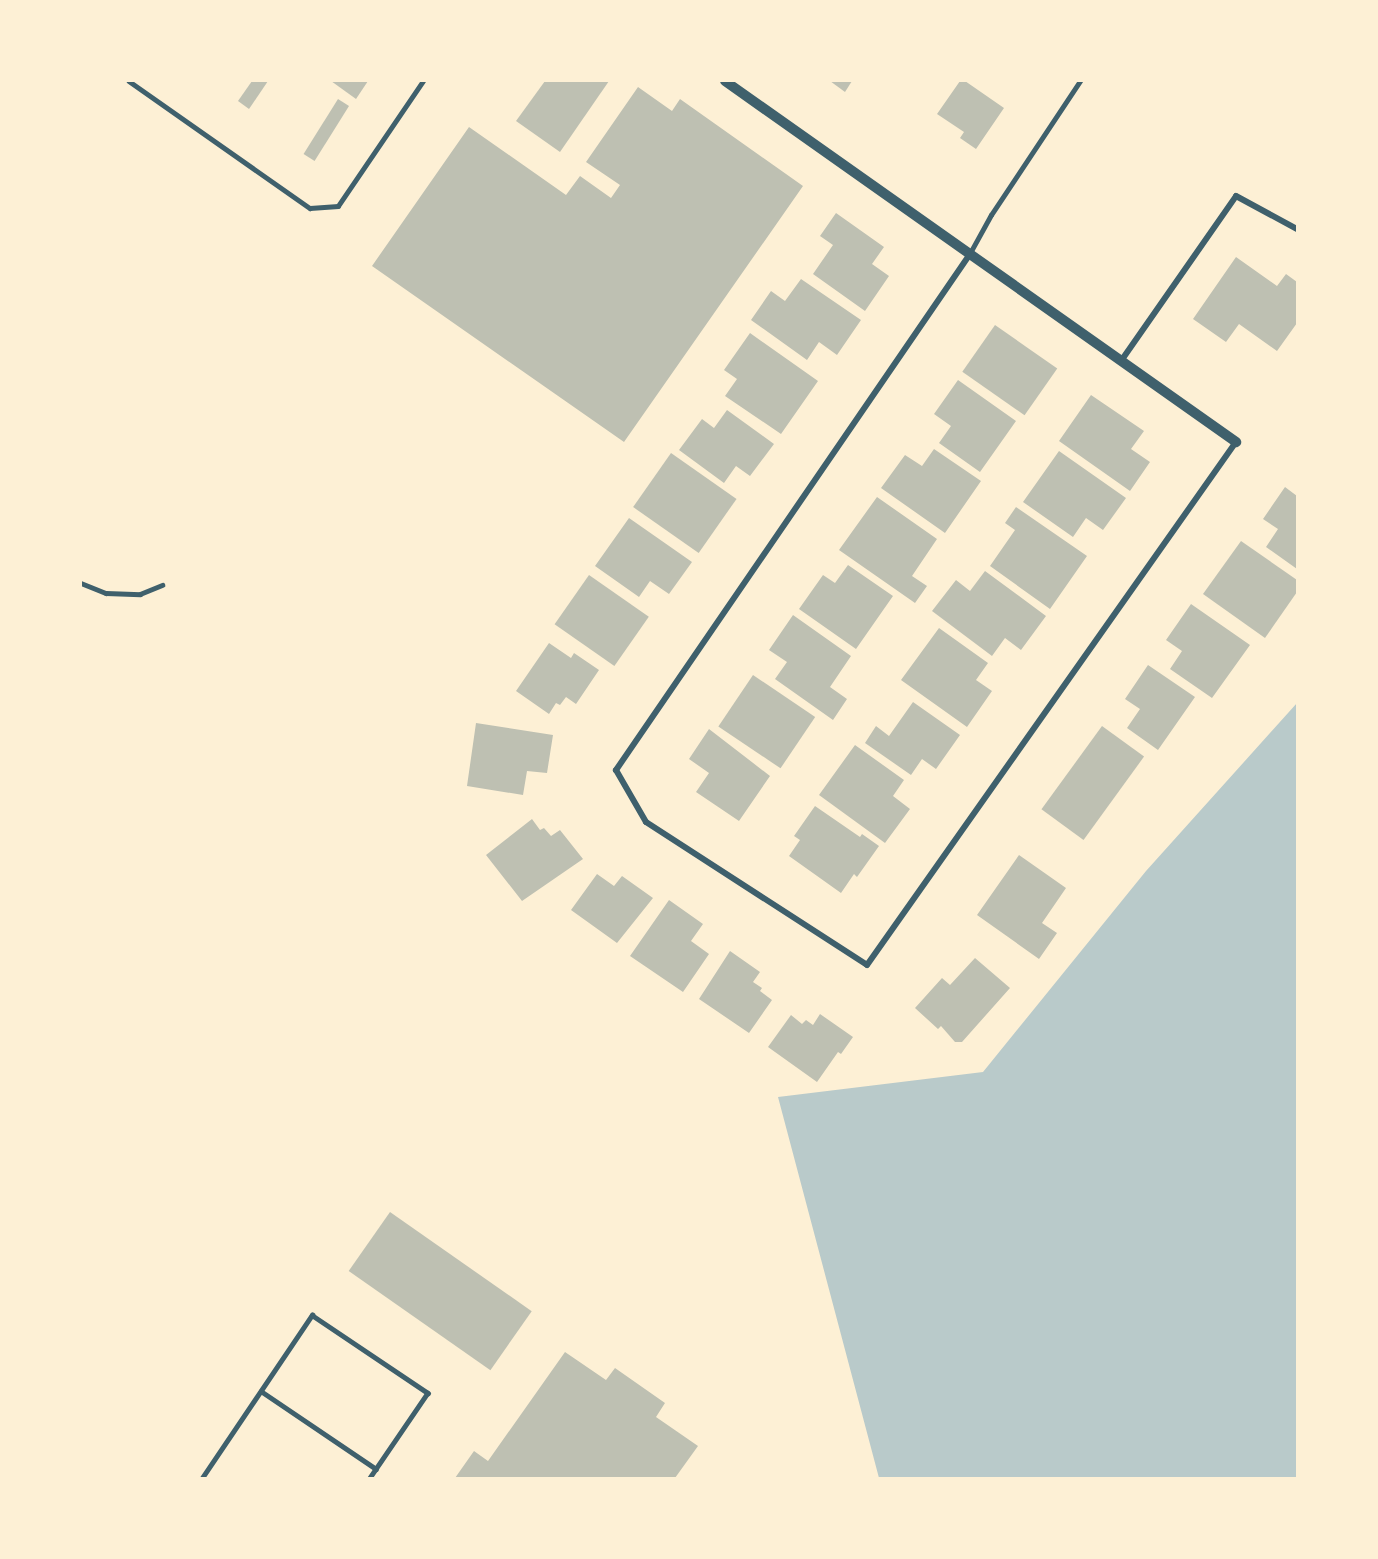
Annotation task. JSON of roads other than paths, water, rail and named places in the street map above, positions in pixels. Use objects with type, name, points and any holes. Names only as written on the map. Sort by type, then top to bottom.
[{"type":"street","points":[[725,81],[970,254],[1121,361],[1236,442],[867,965],[646,822],[616,770],[970,254]]},
{"type":"street","points":[[1121,361],[1236,196],[1297,229]]},
{"type":"lane","points":[[129,81],[310,208],[339,206],[423,81]]},
{"type":"lane","points":[[970,254],[991,215],[1080,81]]},
{"type":"lane","points":[[81,583],[106,593],[129,594],[140,594],[162,585]]},
{"type":"lane","points":[[202,1478],[312,1315],[428,1393],[370,1478]]},
{"type":"lane","points":[[261,1391],[376,1469]]}]
